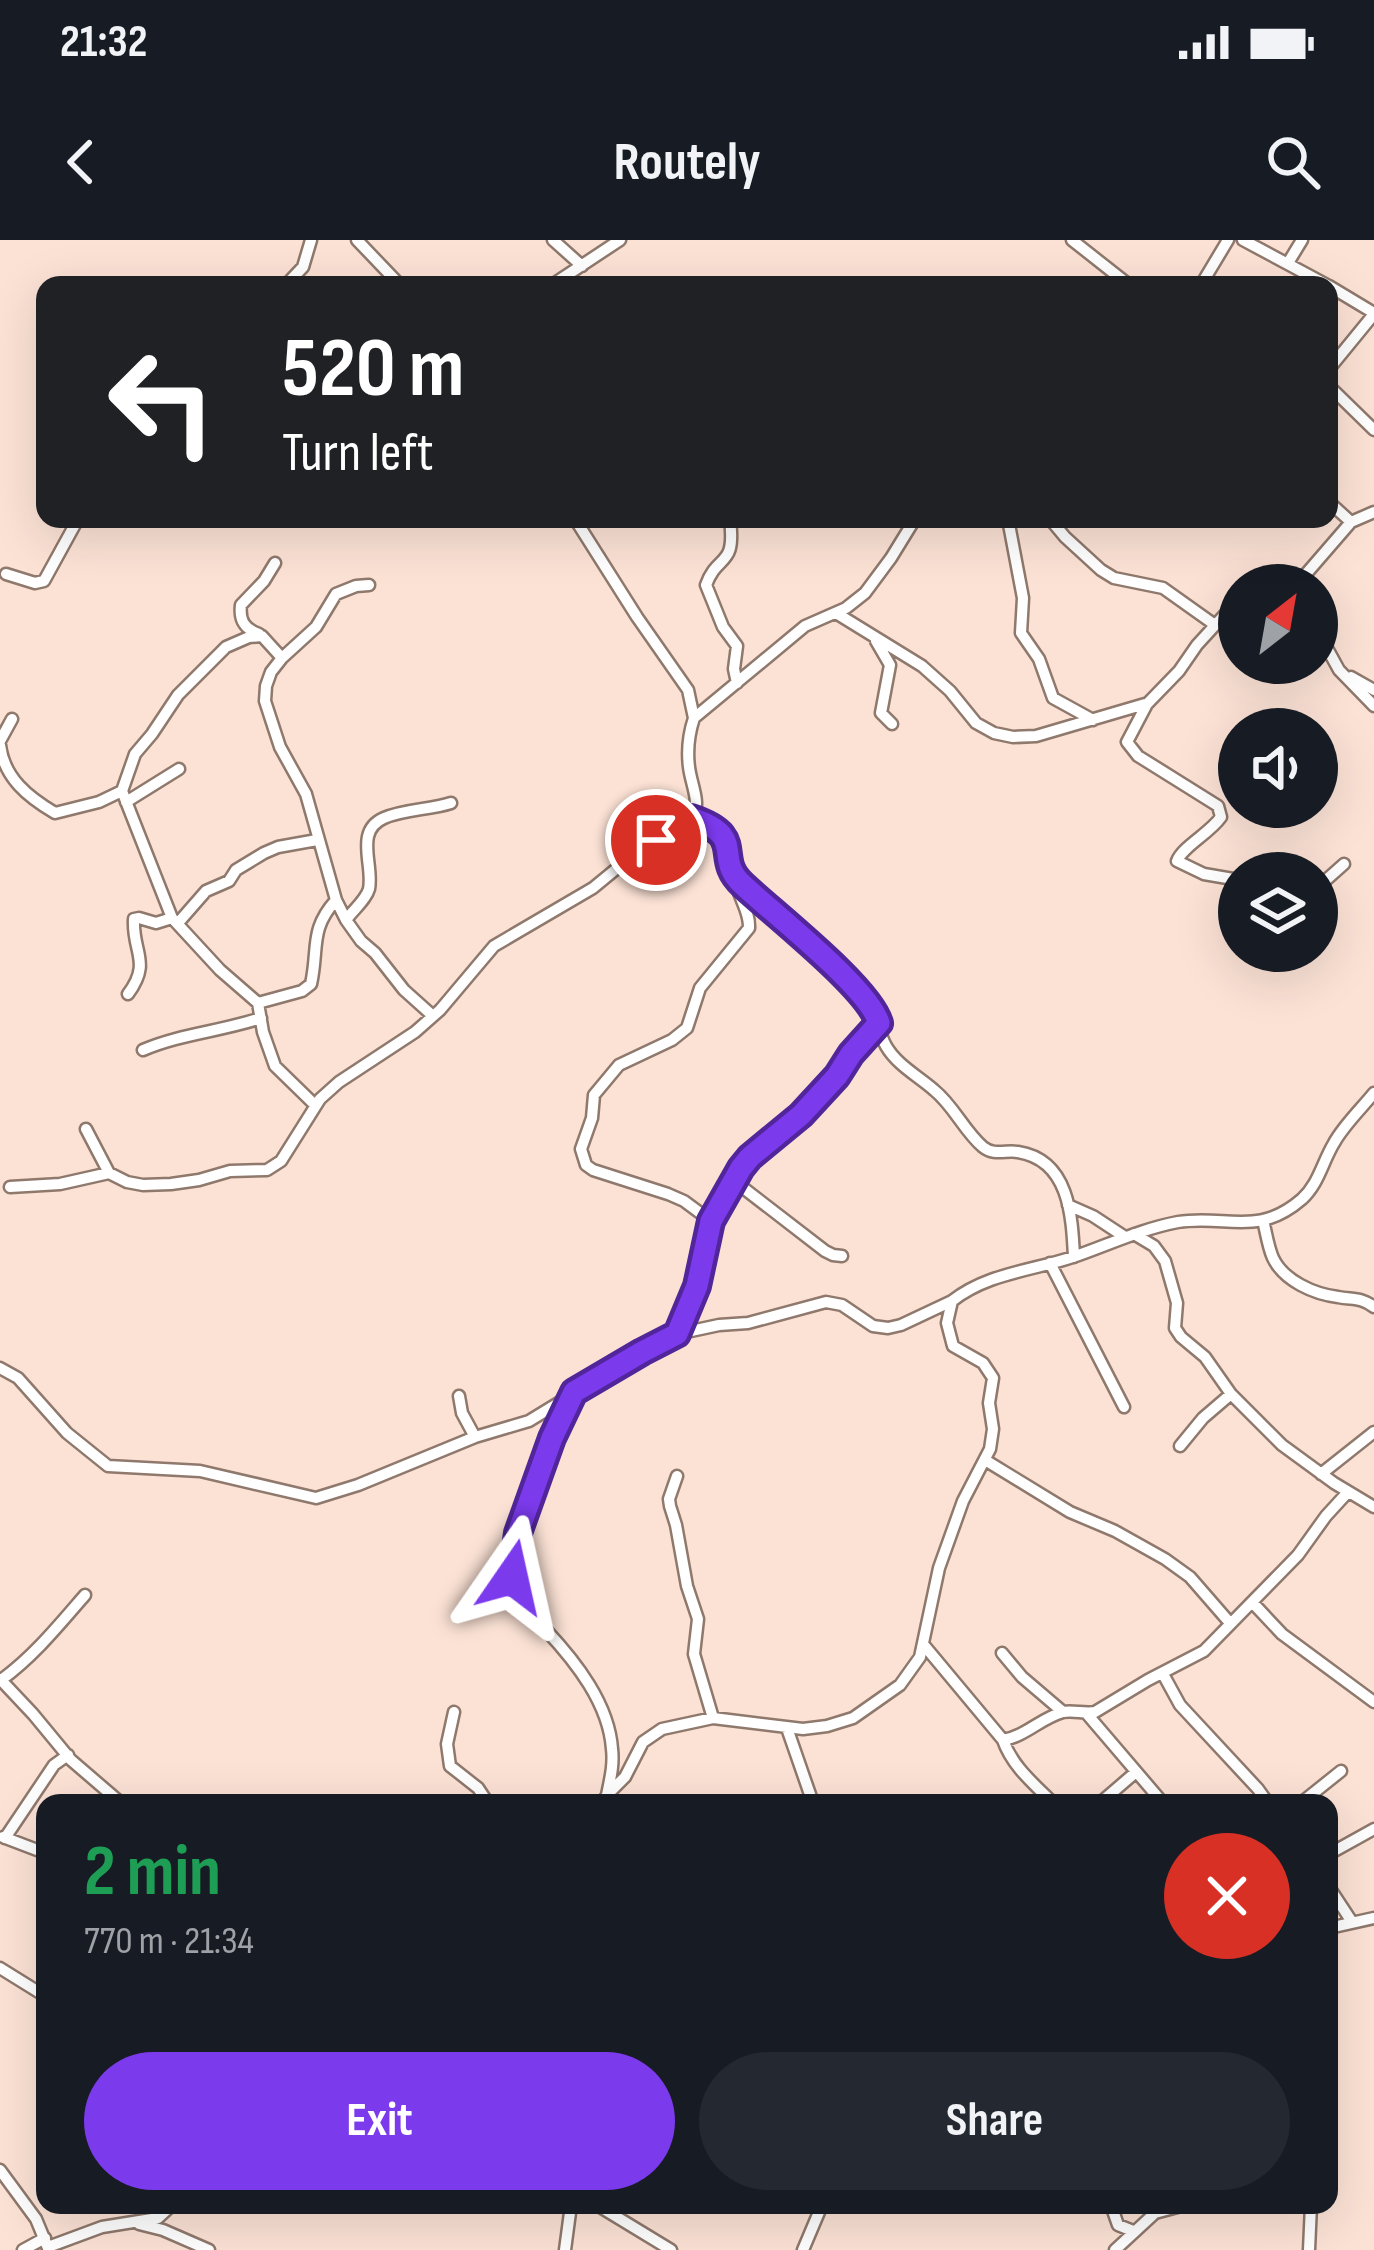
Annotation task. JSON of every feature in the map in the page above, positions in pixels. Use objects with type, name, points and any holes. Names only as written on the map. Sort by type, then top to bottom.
[{"type":"street","points":[[294,276],[303,267],[311,240]]},
{"type":"street","points":[[356,240],[391,276]]},
{"type":"street","points":[[553,240],[581,266]]},
{"type":"street","points":[[566,276],[620,240]]},
{"type":"street","points":[[1073,240],[1118,276]]},
{"type":"street","points":[[1206,276],[1228,240]]},
{"type":"street","points":[[1243,240],[1311,276]]},
{"type":"street","points":[[1288,263],[1303,240]]},
{"type":"street","points":[[1338,292],[1374,314],[1338,358]]},
{"type":"street","points":[[1338,395],[1374,430]]},
{"type":"street","points":[[1338,510],[1351,522]]},
{"type":"street","points":[[1318,564],[1351,522],[1374,512]]},
{"type":"street","points":[[6,574],[28,582],[44,581],[73,528]]},
{"type":"street","points":[[580,528],[688,690],[694,718]]},
{"type":"street","points":[[731,528],[732,548],[706,585],[736,646],[737,683]]},
{"type":"street","points":[[86,1130],[109,1173],[143,1185],[267,1170],[281,1161],[315,1105],[339,1082],[415,1032],[504,939],[581,896],[638,851],[691,818],[698,809],[688,764],[694,718],[805,626],[865,593],[909,528]]},
{"type":"street","points":[[1010,528],[1023,598],[1021,633],[1039,659],[1053,698],[1093,720]]},
{"type":"street","points":[[1057,528],[1114,578],[1162,588],[1215,625]]},
{"type":"street","points":[[275,563],[241,605],[240,614],[245,627],[262,636],[282,658]]},
{"type":"street","points":[[369,585],[336,594],[316,627],[271,672],[265,701],[280,747],[306,794],[346,920],[404,990],[433,1016]]},
{"type":"street","points":[[836,613],[922,666],[976,723],[994,733],[1036,736],[1147,704]]},
{"type":"street","points":[[1218,622],[1147,704],[1127,742],[1218,806],[1217,823],[1181,852],[1178,861],[1218,876]]},
{"type":"street","points":[[262,636],[226,647],[178,695],[135,754],[124,796],[175,921],[258,1003],[275,1066],[315,1105]]},
{"type":"street","points":[[874,638],[890,665],[880,704],[892,724]]},
{"type":"street","points":[[1339,670],[1374,690]]},
{"type":"street","points":[[1339,670],[1374,706]]},
{"type":"street","points":[[688,690],[720,697]]},
{"type":"street","points":[[12,719],[0,743],[3,765],[23,792],[56,813],[124,796],[179,769]]},
{"type":"street","points":[[346,920],[369,887],[366,851],[371,828],[383,818],[451,803]]},
{"type":"street","points":[[691,818],[713,826],[727,842],[749,928],[700,988],[687,1028],[619,1065],[594,1095],[581,1150],[593,1170],[668,1194],[711,1221]]},
{"type":"street","points":[[128,994],[142,967],[136,918],[175,921],[206,891],[229,881],[244,865],[272,849],[317,840]]},
{"type":"street","points":[[1338,869],[1344,864]]},
{"type":"street","points":[[736,879],[869,1003],[886,1047],[944,1100],[981,1146],[992,1152],[1024,1153],[1060,1178],[1069,1204],[1074,1257]]},
{"type":"street","points":[[258,1003],[311,984],[317,930],[336,900]]},
{"type":"street","points":[[143,1050],[261,1018]]},
{"type":"street","points":[[677,1334],[697,1286],[711,1221],[734,1180],[750,1157],[801,1115],[879,1023]]},
{"type":"street","points":[[0,1369],[18,1378],[67,1433],[108,1466],[200,1472],[316,1498],[529,1421],[677,1334],[835,1302],[874,1327],[888,1328],[998,1276],[1074,1257],[1129,1235],[1180,1222],[1263,1220],[1300,1201],[1312,1188],[1336,1138],[1374,1093]]},
{"type":"street","points":[[10,1187],[60,1184],[109,1173]]},
{"type":"street","points":[[734,1180],[825,1251],[842,1256]]},
{"type":"street","points":[[1069,1204],[1154,1246],[1166,1261],[1177,1304],[1175,1328],[1181,1337],[1205,1357],[1232,1394],[1282,1445],[1374,1507]]},
{"type":"street","points":[[1263,1220],[1274,1261],[1288,1277],[1310,1290],[1363,1299],[1374,1307]]},
{"type":"street","points":[[1050,1263],[1124,1407]]},
{"type":"street","points":[[609,1794],[651,1735],[676,1724],[713,1718],[803,1730],[826,1726],[853,1718],[900,1685],[920,1657],[939,1568],[992,1438],[988,1403],[993,1378],[983,1363],[953,1346],[947,1322],[952,1301]]},
{"type":"street","points":[[574,1392],[518,1533],[512,1577],[522,1606],[569,1654],[610,1732],[612,1767],[605,1794]]},
{"type":"street","points":[[1180,1445],[1232,1394]]},
{"type":"street","points":[[458,1396],[476,1437]]},
{"type":"street","points":[[1321,1474],[1374,1432]]},
{"type":"street","points":[[985,1460],[1070,1512],[1166,1559],[1190,1577],[1230,1623]]},
{"type":"street","points":[[677,1476],[670,1506],[698,1619],[694,1654],[713,1718]]},
{"type":"street","points":[[1004,1740],[1063,1712],[1088,1714],[1204,1651],[1298,1555],[1348,1492]]},
{"type":"street","points":[[85,1595],[0,1680],[85,1774],[110,1794]]},
{"type":"street","points":[[1252,1602],[1282,1634],[1374,1702]]},
{"type":"street","points":[[923,1644],[1044,1794]]},
{"type":"street","points":[[1002,1653],[1063,1712]]},
{"type":"street","points":[[1163,1674],[1180,1705],[1262,1794]]},
{"type":"street","points":[[454,1712],[447,1744],[450,1766],[482,1794]]},
{"type":"street","points":[[1088,1714],[1155,1794]]},
{"type":"street","points":[[787,1728],[809,1794]]},
{"type":"street","points":[[36,1850],[2,1837],[54,1766],[68,1755]]},
{"type":"street","points":[[1312,1794],[1341,1771]]},
{"type":"street","points":[[1110,1794],[1136,1772]]},
{"type":"street","points":[[1338,1849],[1374,1829]]},
{"type":"street","points":[[1338,1901],[1352,1922]]},
{"type":"street","points":[[1338,1926],[1374,1918]]},
{"type":"street","points":[[0,1968],[36,1990]]},
{"type":"street","points":[[0,2170],[36,2219],[47,2245]]},
{"type":"street","points":[[23,2250],[162,2214]]},
{"type":"street","points":[[565,2250],[570,2214]]},
{"type":"street","points":[[612,2214],[671,2250]]},
{"type":"street","points":[[803,2250],[818,2214]]},
{"type":"street","points":[[1114,2214],[1118,2225],[1133,2231]]},
{"type":"street","points":[[1115,2250],[1154,2214]]},
{"type":"street","points":[[1309,2250],[1311,2214]]},
{"type":"street","points":[[136,2223],[209,2250]]},
{"type":"route","points":[[512,1577],[518,1533],[574,1392],[677,1334],[697,1286],[711,1221],[741,1168],[801,1115],[879,1023],[869,1003],[736,879],[727,842],[713,826],[691,818],[656,840]]}]
